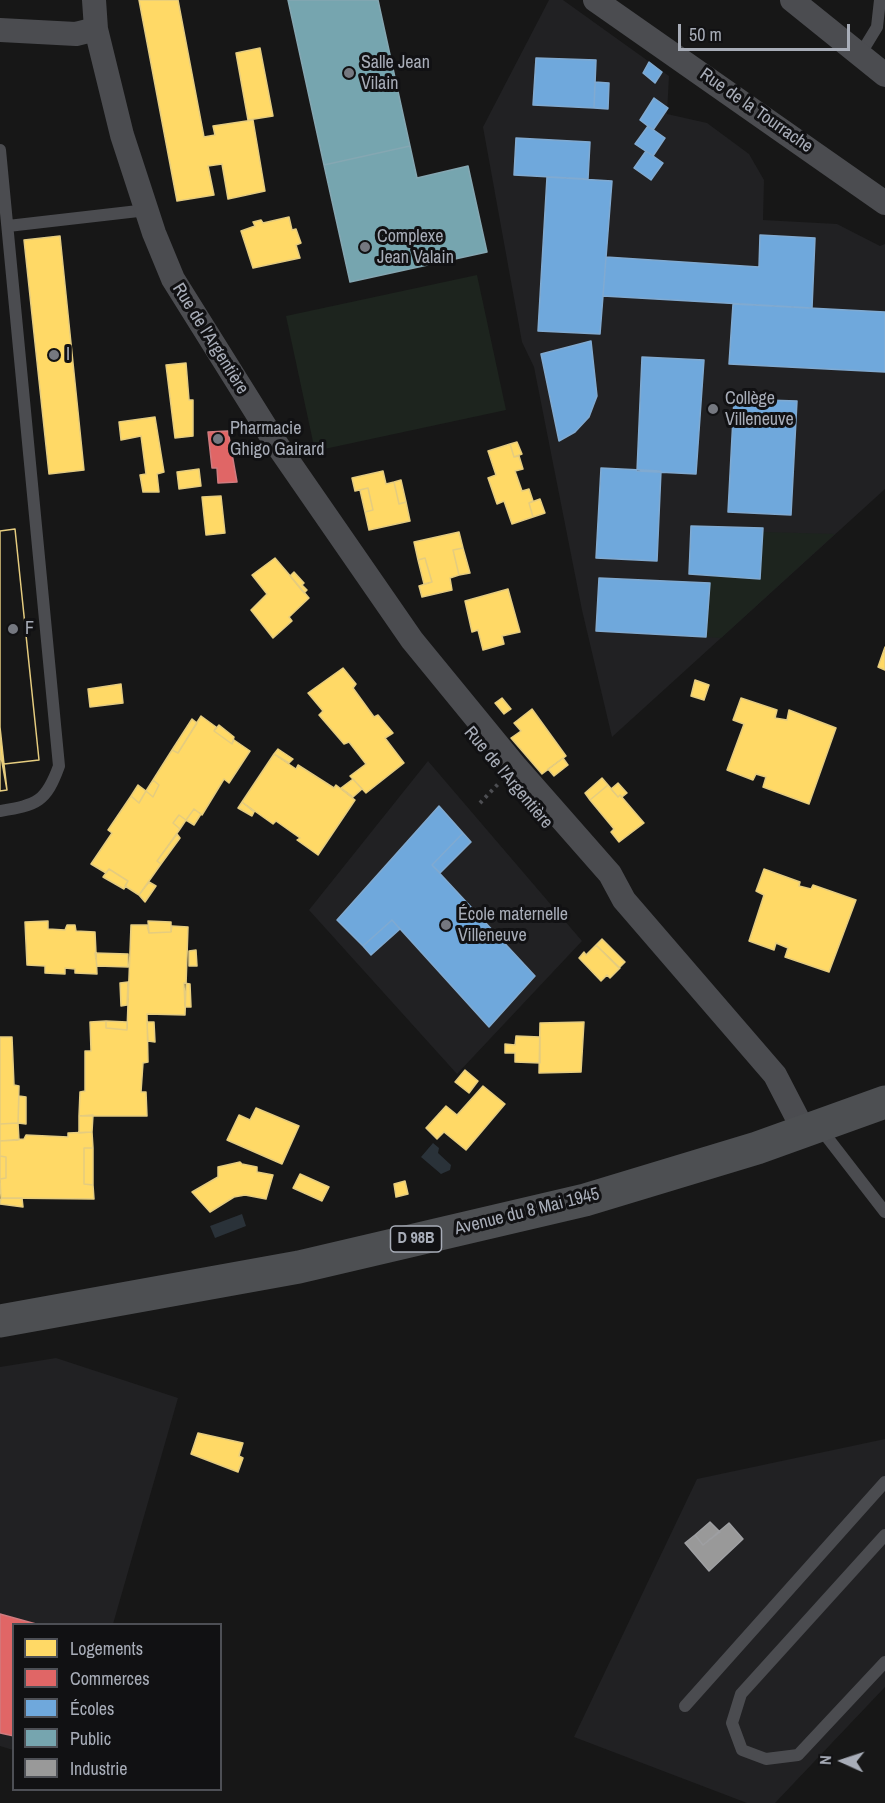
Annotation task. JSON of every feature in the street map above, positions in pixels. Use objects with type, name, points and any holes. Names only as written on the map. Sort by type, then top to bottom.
[{"type":"main road","name":"Avenue du 8 Mai 1945","points":[[7,1321],[298,1267],[585,1200],[885,1102]]},
{"type":"street","name":"Rue de l'Argentière","points":[[94,0],[96,29],[122,135],[173,279],[200,326],[273,439],[412,640],[516,767],[610,874],[624,900],[775,1075],[811,1128]]},
{"type":"street","name":"Rue de la Tourrache","points":[[595,0],[885,203]]},
{"type":"street","points":[[792,0],[885,75]]},
{"type":"street","points":[[0,30],[76,34],[96,29]]},
{"type":"street","name":"Rue de l'Argentière","points":[[412,640],[438,691],[505,777],[598,884],[624,900]]},
{"type":"lane","points":[[860,55],[877,27],[880,0]]},
{"type":"lane","points":[[0,150],[59,766],[50,790],[30,806],[0,811]]},
{"type":"lane","points":[[8,226],[147,210]]},
{"type":"lane","points":[[811,1128],[885,1212]]},
{"type":"lane","points":[[685,1706],[885,1482]]},
{"type":"lane","points":[[885,1535],[741,1694],[732,1723],[742,1750],[766,1759],[798,1755],[885,1662]]},
{"type":"path","points":[[480,803],[505,777]]},
{"type":"shaded area","name":"Collège Villeneuve","points":[[549,0],[563,0],[669,76],[667,114],[707,123],[749,154],[764,180],[763,220],[837,224],[880,246],[885,244],[885,489],[612,737],[582,610],[534,367],[522,342],[483,127]]},
{"type":"shaded area","points":[[477,275],[506,410],[315,451],[286,316]]},
{"type":"shaded area","points":[[763,532],[835,534],[721,638],[706,637],[710,575],[760,579]]},
{"type":"shaded area","name":"École maternelle Villeneuve","points":[[428,761],[582,941],[457,1074],[309,910]]},
{"type":"shaded area","points":[[433,1143],[439,1148],[438,1153],[451,1165],[450,1170],[441,1174],[421,1157]]},
{"type":"shaded area","points":[[242,1214],[246,1226],[215,1238],[210,1226]]},
{"type":"shaded area","points":[[56,1358],[178,1398],[113,1623],[12,1623],[12,1750],[0,1746],[0,1367]]},
{"type":"shaded area","points":[[885,1439],[885,1687],[775,1803],[747,1803],[574,1737],[697,1479]]},
{"type":"building: Logements","points":[[139,0],[178,0],[204,137],[215,135],[213,126],[253,120],[265,191],[228,199],[222,164],[208,166],[214,195],[177,201]]},
{"type":"building: Logements","points":[[260,48],[273,116],[248,120],[236,53]]},
{"type":"building: Logements","points":[[289,217],[292,230],[296,229],[301,243],[296,245],[300,258],[253,268],[241,231],[255,226],[253,222],[261,220],[263,223]]},
{"type":"building: Logements","name":"I","points":[[60,236],[84,470],[49,474],[24,240]]},
{"type":"building: Logements","points":[[186,363],[189,400],[193,400],[193,436],[175,438],[166,365]]},
{"type":"building: Logements","points":[[155,417],[164,472],[157,474],[159,492],[143,492],[140,475],[146,474],[141,436],[121,440],[119,422]]},
{"type":"building: Logements","points":[[517,442],[522,454],[514,457],[510,444]]},
{"type":"building: Logements","points":[[510,444],[514,457],[519,456],[523,469],[515,471],[522,491],[529,489],[533,501],[529,503],[533,517],[512,524],[504,501],[497,504],[488,478],[496,475],[488,451]]},
{"type":"building: Logements","points":[[199,469],[201,486],[179,489],[177,472]]},
{"type":"building: Logements","points":[[383,471],[386,484],[394,482],[399,504],[406,502],[410,521],[369,530],[365,512],[373,510],[368,488],[355,491],[352,478]]},
{"type":"building: Logements","points":[[401,480],[406,502],[399,504],[394,482]]},
{"type":"building: Logements","points":[[368,488],[373,510],[365,512],[360,490]]},
{"type":"building: Logements","points":[[221,496],[225,533],[206,535],[202,497]]},
{"type":"building: Logements","points":[[540,499],[545,513],[533,517],[529,503]]},
{"type":"building: Logements","name":"F","points":[[15,529],[39,760],[4,764],[7,790],[0,791],[0,531]]},
{"type":"building: Logements","name":"F","points":[[15,529],[39,760],[4,764],[0,727],[0,531]]},
{"type":"building: Logements","points":[[459,532],[463,548],[453,550],[459,575],[450,578],[452,590],[422,597],[419,586],[432,582],[425,558],[418,560],[414,542]]},
{"type":"building: Logements","points":[[463,548],[470,573],[459,575],[453,550]]},
{"type":"building: Logements","points":[[275,558],[309,598],[289,617],[292,621],[273,638],[251,610],[267,594],[252,575]]},
{"type":"building: Logements","points":[[425,558],[432,582],[424,584],[418,560]]},
{"type":"building: Logements","points":[[294,572],[304,583],[302,585],[307,590],[304,593],[290,576]]},
{"type":"building: Logements","points":[[508,589],[520,632],[502,636],[504,644],[483,650],[478,630],[472,632],[465,601]]},
{"type":"building: Logements","points":[[885,647],[885,670],[878,667]]},
{"type":"building: Logements","points":[[343,668],[356,684],[353,688],[374,717],[378,715],[393,733],[385,738],[404,763],[366,793],[350,776],[366,764],[349,742],[344,744],[319,715],[323,711],[308,693]]},
{"type":"building: Logements","points":[[695,680],[709,685],[704,700],[691,696]]},
{"type":"building: Logements","points":[[121,684],[123,703],[90,707],[88,689]]},
{"type":"building: Logements","points":[[502,698],[511,709],[504,714],[495,703]]},
{"type":"building: Logements","points":[[741,698],[777,710],[775,718],[787,720],[789,710],[836,728],[809,804],[763,787],[766,777],[756,774],[753,780],[727,770],[744,724],[733,720]]},
{"type":"building: Logements","points":[[532,709],[566,756],[542,774],[511,738],[521,731],[514,723]]},
{"type":"building: Logements","points":[[201,716],[216,727],[214,731],[232,744],[234,740],[250,751],[229,783],[224,779],[202,815],[194,809],[186,820],[179,815],[173,823],[180,829],[157,861],[161,864],[139,895],[125,886],[128,881],[109,869],[106,873],[91,864],[112,833],[108,830],[131,796],[139,803],[146,791],[153,797],[159,785],[153,780],[172,750],[178,753]]},
{"type":"building: Logements","points":[[192,719],[197,723],[178,753],[172,750]]},
{"type":"building: Logements","points":[[219,725],[234,737],[232,744],[214,731]]},
{"type":"building: Logements","points":[[278,749],[293,759],[289,763],[274,754]]},
{"type":"building: Logements","points":[[0,751],[7,790],[0,791]]},
{"type":"building: Logements","points":[[274,754],[296,769],[298,765],[334,788],[336,785],[355,800],[318,855],[297,840],[300,838],[276,821],[273,824],[242,802]]},
{"type":"building: Logements","points":[[563,758],[568,765],[554,776],[548,769]]},
{"type":"building: Logements","points":[[602,778],[608,785],[590,800],[585,793]]},
{"type":"building: Logements","points":[[353,779],[362,789],[353,797],[341,788]]},
{"type":"building: Logements","points":[[153,780],[159,785],[153,797],[146,791]]},
{"type":"building: Logements","points":[[618,783],[627,793],[622,797],[620,795],[618,797],[611,789]]},
{"type":"building: Logements","points":[[138,785],[146,791],[139,803],[131,796]]},
{"type":"building: Logements","points":[[608,785],[618,797],[620,795],[644,823],[619,842],[611,832],[614,829],[590,800]]},
{"type":"building: Logements","points":[[242,802],[254,812],[252,816],[238,808]]},
{"type":"building: Logements","points":[[194,809],[201,814],[194,825],[186,820]]},
{"type":"building: Logements","points":[[179,815],[186,820],[180,829],[173,823]]},
{"type":"building: Logements","points":[[177,834],[180,838],[161,864],[157,861]]},
{"type":"building: Logements","points":[[109,869],[128,881],[124,889],[103,877]]},
{"type":"building: Logements","points":[[764,869],[800,882],[799,886],[811,889],[813,885],[856,900],[829,972],[785,957],[788,948],[776,943],[774,950],[749,941],[764,895],[756,891]]},
{"type":"building: Logements","points":[[149,882],[156,886],[145,902],[139,895]]},
{"type":"building: Logements","points":[[48,921],[48,929],[65,930],[67,925],[75,925],[76,931],[95,932],[97,974],[75,973],[75,969],[65,968],[65,974],[45,973],[45,966],[27,965],[25,922]]},
{"type":"building: Logements","points":[[148,921],[171,922],[171,932],[149,933]]},
{"type":"building: Logements","points":[[131,925],[147,925],[149,933],[171,932],[172,926],[188,927],[185,1015],[147,1014],[148,1062],[143,1063],[141,1092],[146,1092],[147,1116],[79,1116],[80,1092],[85,1091],[85,1051],[91,1051],[90,1022],[106,1021],[106,1028],[127,1030]]},
{"type":"building: Logements","points":[[602,939],[625,962],[619,968],[596,945]]},
{"type":"building: Logements","points":[[596,945],[620,968],[610,978],[607,975],[601,981],[579,958],[584,952],[586,955]]},
{"type":"building: Logements","points":[[196,950],[197,966],[189,966],[189,951]]},
{"type":"building: Logements","points":[[95,953],[128,954],[128,967],[97,966]]},
{"type":"building: Logements","points":[[128,982],[127,1005],[121,1006],[120,983]]},
{"type":"building: Logements","points":[[184,983],[190,984],[191,1007],[185,1007]]},
{"type":"building: Logements","points":[[106,1021],[127,1022],[127,1030],[106,1028]]},
{"type":"building: Logements","points":[[147,1022],[154,1022],[155,1042],[148,1041]]},
{"type":"building: Logements","points":[[584,1022],[581,1072],[539,1073],[540,1023]]},
{"type":"building: Logements","points":[[516,1036],[540,1037],[540,1063],[515,1062],[515,1053],[505,1053],[505,1044],[515,1045]]},
{"type":"building: Logements","points":[[0,1037],[12,1037],[14,1085],[19,1086],[18,1123],[0,1124]]},
{"type":"building: Logements","points":[[465,1070],[478,1081],[469,1093],[455,1082]]},
{"type":"building: Logements","points":[[483,1086],[505,1104],[466,1150],[444,1132],[437,1139],[426,1128],[446,1106],[457,1115]]},
{"type":"building: Logements","points":[[19,1096],[26,1097],[26,1124],[18,1123]]},
{"type":"building: Logements","points":[[256,1108],[299,1126],[282,1164],[227,1140],[239,1115],[250,1120]]},
{"type":"building: Logements","points":[[93,1115],[92,1132],[79,1133],[79,1116]]},
{"type":"building: Logements","points":[[18,1123],[19,1140],[0,1141],[0,1124]]},
{"type":"building: Logements","points":[[92,1132],[93,1148],[84,1148],[84,1184],[93,1185],[94,1199],[1,1198],[0,1179],[6,1178],[6,1157],[0,1156],[0,1141],[24,1139],[26,1135],[68,1137],[68,1133]]},
{"type":"building: Logements","points":[[84,1148],[93,1148],[93,1185],[84,1184]]},
{"type":"building: Logements","points":[[0,1156],[6,1157],[6,1178],[0,1179]]},
{"type":"building: Logements","points":[[240,1162],[257,1167],[257,1172],[273,1175],[266,1199],[245,1195],[234,1197],[210,1212],[192,1192],[218,1177],[218,1167]]},
{"type":"building: Logements","points":[[300,1174],[329,1187],[322,1201],[293,1188]]},
{"type":"building: Logements","points":[[405,1181],[408,1194],[396,1197],[394,1184]]},
{"type":"building: Logements","points":[[1,1198],[22,1198],[23,1207],[0,1204]]},
{"type":"building: Logements","points":[[198,1433],[243,1443],[239,1456],[243,1458],[238,1472],[191,1454]]},
{"type":"building: Commerces","points":[[228,431],[237,482],[218,483],[217,468],[212,468],[208,432]]},
{"type":"building: Commerces","points":[[0,1614],[32,1623],[12,1623],[12,1736],[0,1733]]},
{"type":"building: Écoles","points":[[536,58],[596,60],[594,108],[533,105]]},
{"type":"building: Écoles","points":[[649,62],[662,72],[655,83],[643,73]]},
{"type":"building: Écoles","points":[[595,82],[609,83],[608,109],[594,108]]},
{"type":"building: Écoles","points":[[654,98],[668,108],[653,130],[640,120]]},
{"type":"building: Écoles","points":[[648,126],[665,138],[653,156],[635,144]]},
{"type":"building: Écoles","points":[[516,138],[590,142],[588,179],[514,175]]},
{"type":"building: Écoles","points":[[646,151],[663,163],[651,180],[634,168]]},
{"type":"building: Écoles","points":[[547,177],[612,181],[600,334],[538,331]]},
{"type":"building: Écoles","points":[[760,235],[815,238],[812,308],[603,296],[606,257],[759,267]]},
{"type":"building: Écoles","points":[[733,304],[885,312],[885,372],[729,364]]},
{"type":"building: Écoles","points":[[591,341],[597,396],[589,417],[575,432],[559,441],[541,354]]},
{"type":"building: Écoles","points":[[642,357],[704,360],[696,474],[637,471]]},
{"type":"building: Écoles","points":[[734,399],[797,401],[791,515],[728,512]]},
{"type":"building: Écoles","points":[[601,468],[661,471],[657,561],[596,558]]},
{"type":"building: Écoles","points":[[691,526],[763,528],[760,579],[689,574]]},
{"type":"building: Écoles","points":[[599,578],[710,583],[706,637],[596,631]]},
{"type":"building: Écoles","points":[[439,806],[463,833],[432,865],[535,976],[489,1027],[392,920],[363,946],[337,920]]},
{"type":"building: Écoles","points":[[463,833],[471,842],[440,873],[432,865]]},
{"type":"building: Écoles","points":[[392,920],[400,929],[371,955],[363,946]]},
{"type":"building: Public","name":"Salle Jean Vilain","points":[[288,0],[378,0],[410,146],[324,165]]},
{"type":"building: Public","points":[[410,146],[417,178],[468,166],[487,252],[350,282],[324,165]]},
{"type":"building: Industrie","points":[[710,1522],[720,1532],[703,1545],[695,1535]]},
{"type":"building: Industrie","points":[[729,1523],[743,1539],[709,1571],[685,1543],[695,1535],[703,1545]]},
{"type":"place","name":"Salle Jean Vilain","points":[[349,73]]},
{"type":"place","name":"Complexe Jean Valain","points":[[365,247]]},
{"type":"place","name":"I","points":[[54,355]]},
{"type":"place","name":"Collège Villeneuve","points":[[713,409]]},
{"type":"place","name":"Pharmacie Ghigo Gairard","points":[[218,439]]},
{"type":"place","name":"F","points":[[13,629]]},
{"type":"place","name":"École maternelle Villeneuve","points":[[446,925]]}]
